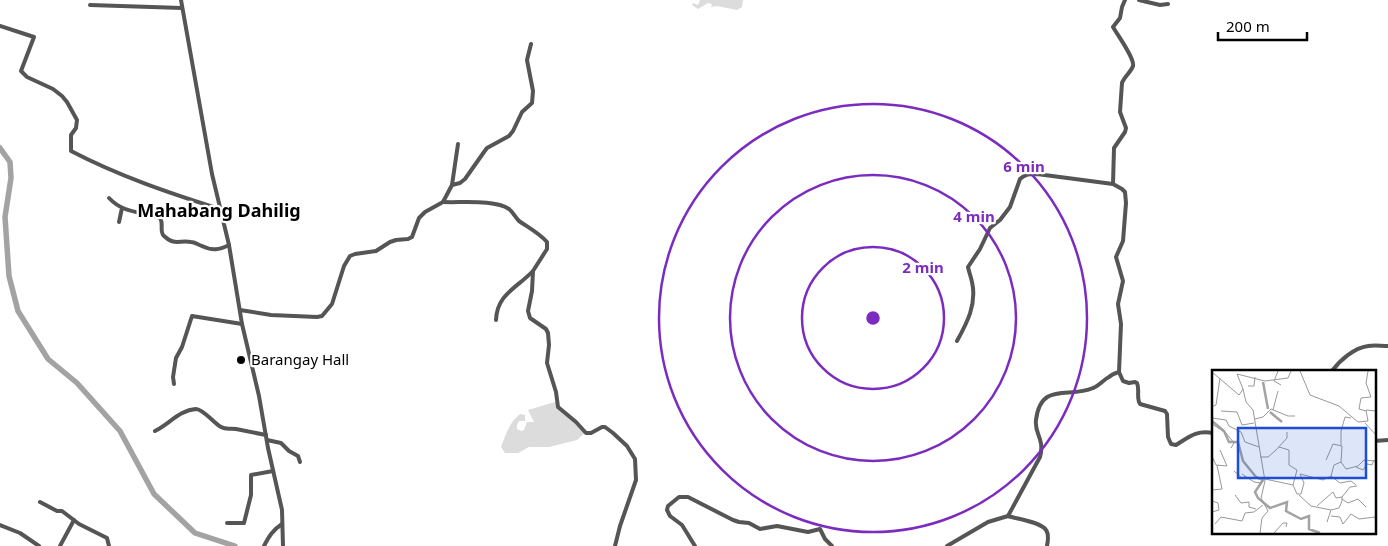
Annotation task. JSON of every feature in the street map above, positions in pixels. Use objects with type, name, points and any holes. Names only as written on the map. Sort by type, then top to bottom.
[{"type":"street","points":[[181,0],[212,174],[229,245],[242,324],[282,510],[283,546]]},
{"type":"street","points":[[1113,184],[1114,148],[1126,128],[1120,112],[1122,83],[1133,66],[1133,62],[1121,38],[1113,27],[1120,18],[1125,0]]},
{"type":"street","points":[[1139,0],[1160,5],[1168,4]]},
{"type":"street","points":[[90,5],[182,8]]},
{"type":"street","points":[[0,26],[34,36],[21,71],[27,77],[53,89],[67,102],[77,120],[76,128],[71,135],[71,151],[164,191],[220,209]]},
{"type":"street","points":[[452,185],[460,183],[465,179],[487,148],[509,136],[522,112],[532,104],[533,91],[526,60],[531,44]]},
{"type":"street","points":[[443,202],[452,185],[458,144]]},
{"type":"street","points":[[957,342],[965,327],[974,293],[968,267],[980,249],[990,228],[1000,220],[1010,207],[1020,179],[1023,176],[1037,174],[1113,184],[1122,189],[1126,203],[1123,241],[1116,258],[1124,281],[1118,304],[1121,324],[1119,372],[1123,381],[1137,383],[1139,389],[1138,402],[1140,404],[1165,411],[1167,414],[1168,437],[1171,444],[1176,445],[1186,437],[1198,433],[1212,433]]},
{"type":"street","points":[[109,198],[122,208],[160,218],[163,235],[177,243],[192,242],[214,250],[222,249],[229,245]]},
{"type":"street","points":[[240,310],[272,314],[322,316],[332,304],[344,266],[350,256],[376,251],[396,240],[408,240],[412,237],[419,218],[425,212],[443,202],[473,202],[502,206],[510,210],[517,219],[534,230],[547,242],[547,249],[533,271],[502,300],[497,308],[496,320]]},
{"type":"street","points":[[119,222],[122,208]]},
{"type":"street","points":[[533,271],[528,315],[546,329],[548,333],[547,363],[556,392],[558,407],[586,432],[605,427],[627,446],[635,459],[636,480],[615,546]]},
{"type":"street","points":[[174,384],[173,377],[176,358],[182,347],[192,316],[242,324]]},
{"type":"street","points":[[1333,370],[1342,360],[1358,349],[1368,346],[1388,346]]},
{"type":"street","points":[[1008,516],[1040,457],[1042,444],[1036,422],[1042,401],[1057,392],[1080,392],[1092,389],[1108,377],[1119,372]]},
{"type":"street","points":[[155,431],[176,416],[197,409],[201,410],[223,428],[266,435]]},
{"type":"street","points":[[267,440],[281,443],[298,456],[300,462]]},
{"type":"street","points":[[226,523],[244,523],[251,495],[250,475],[273,471]]},
{"type":"street","points":[[695,546],[682,525],[668,513],[668,506],[678,497],[688,497],[733,520],[749,523],[760,529],[777,526],[808,532],[820,529],[832,546]]},
{"type":"street","points":[[40,502],[57,511],[62,511],[74,520],[107,538],[109,546]]},
{"type":"street","points":[[947,546],[988,522],[1008,516],[1038,524],[1045,528],[1048,536],[1048,546]]},
{"type":"street","points":[[60,546],[74,520]]},
{"type":"street","points":[[264,546],[275,528],[282,524]]},
{"type":"street","points":[[0,525],[20,533],[39,546]]},
{"type":"shaded area","points":[[700,0],[743,0],[742,7],[737,10],[717,6],[711,7],[712,4],[708,3],[698,9],[692,5],[693,3],[698,5]]},
{"type":"shaded area","points":[[555,402],[585,433],[577,440],[549,447],[529,447],[518,453],[505,453],[501,447],[508,429],[516,417],[520,414],[525,415],[525,421],[519,421],[517,425],[517,429],[524,430],[527,422],[534,422],[528,410]]},
{"type":"waterway","points":[[0,148],[10,162],[11,178],[5,217],[9,276],[18,311],[48,359],[77,383],[120,431],[154,494],[195,533],[235,546]]},
{"type":"place","name":"Barangay Hall","points":[[241,360]]},
{"type":"district","name":"Mahabang Dahilig","points":[[219,211]]}]
